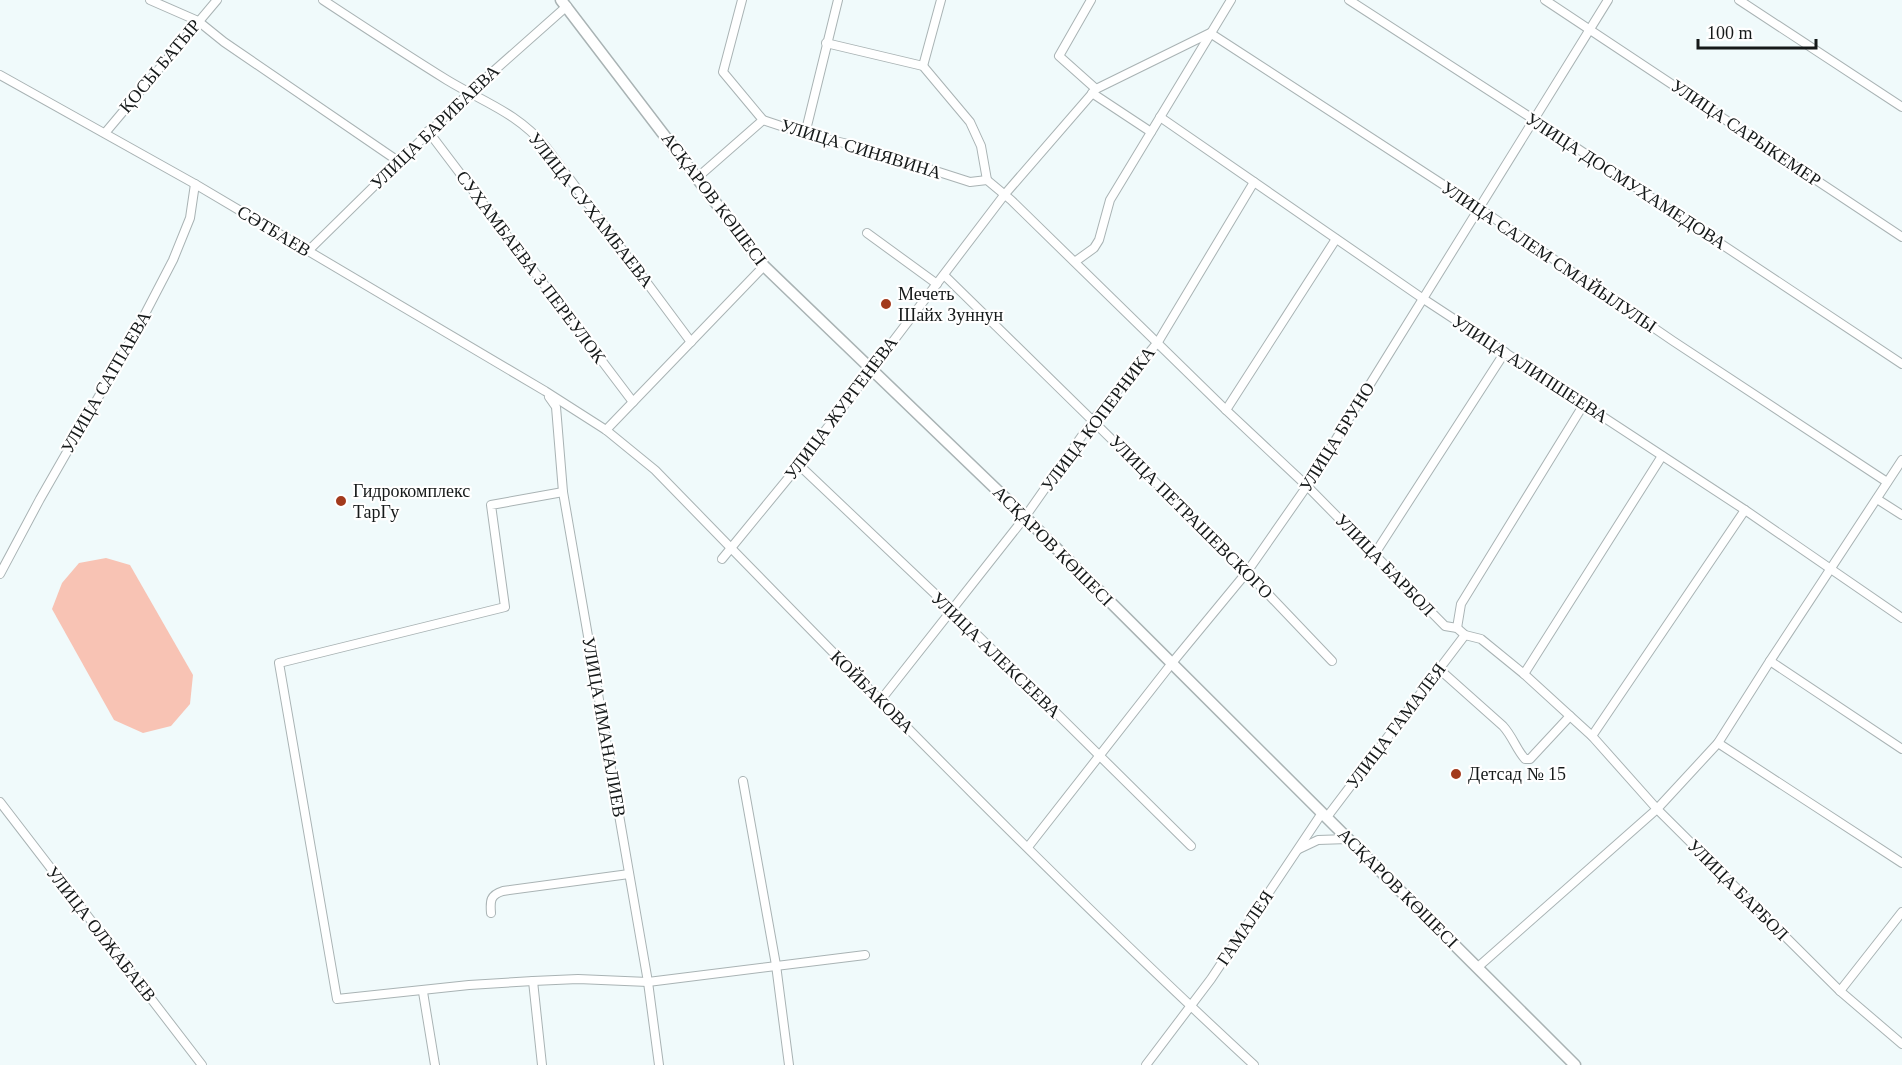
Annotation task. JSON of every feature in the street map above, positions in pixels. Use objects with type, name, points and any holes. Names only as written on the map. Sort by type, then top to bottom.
[{"type":"main road","name":"АСҚАРОВ КӨШЕСІ","points":[[564,3],[764,266],[1024,517],[1575,1065]]},
{"type":"street","points":[[150,0],[198,21],[224,42],[398,161]]},
{"type":"street","name":"ҚОСЫ БАТЫР","points":[[105,133],[217,0]]},
{"type":"street","name":"УЛИЦА СУХАМБАЕВА","points":[[322,0],[410,57],[513,116],[537,137],[691,342]]},
{"type":"street","points":[[742,0],[723,72],[763,120]]},
{"type":"street","points":[[805,134],[837,0]]},
{"type":"street","points":[[922,66],[941,0]]},
{"type":"street","points":[[1091,0],[1059,56],[1094,91],[1151,132]]},
{"type":"street","points":[[1076,261],[1094,248],[1099,240],[1110,200],[1231,0]]},
{"type":"street","name":"УЛИЦА ДОСМУХАМЕДОВА","points":[[1349,0],[1902,363]]},
{"type":"street","name":"УЛИЦА САРЫКЕМЕР","points":[[1545,0],[1902,237]]},
{"type":"street","name":"УЛИЦА БРУНО","points":[[1028,847],[1172,663],[1247,572],[1307,486],[1608,0]]},
{"type":"street","points":[[1739,0],[1902,107]]},
{"type":"street","name":"УЛИЦА БАРИБАЕВА","points":[[308,251],[398,161],[564,3]]},
{"type":"street","points":[[1094,91],[1210,33]]},
{"type":"street","name":"УЛИЦА САЛЕМ СМАЙЫЛУЛЫ","points":[[1210,33],[1479,208],[1673,341],[1887,482]]},
{"type":"street","points":[[826,43],[922,66],[970,122],[981,146],[987,180],[1005,194]]},
{"type":"street","name":"СӘТБАЕВ","points":[[0,75],[195,184],[545,391]]},
{"type":"street","name":"УЛИЦА ЖУРГЕНЕВА","points":[[722,560],[799,465],[1005,194],[1094,91]]},
{"type":"street","name":"УЛИЦА АЛИПШЕЕВА","points":[[1160,117],[1422,298],[1745,510],[1902,618]]},
{"type":"street","name":"УЛИЦА СИНЯВИНА","points":[[698,177],[763,120],[805,134],[861,147],[970,182],[987,180]]},
{"type":"street","name":"СУХАМБАЕВА 3 ПЕРЕУЛОК","points":[[428,132],[633,402]]},
{"type":"street","name":"УЛИЦА КОПЕРНИКА","points":[[880,701],[1024,517],[1094,420],[1158,342],[1254,182]]},
{"type":"street","name":"УЛИЦА САТПАЕВА","points":[[0,574],[174,260],[190,218],[195,184]]},
{"type":"street","name":"УЛИЦА БАРБОЛ","points":[[1005,194],[1307,486],[1445,626],[1457,628],[1465,635],[1481,639],[1524,674],[1592,736],[1657,809],[1840,991],[1902,1044]]},
{"type":"street","points":[[867,233],[937,284]]},
{"type":"street","points":[[1226,410],[1336,239]]},
{"type":"street","points":[[606,430],[764,266]]},
{"type":"street","name":"УЛИЦА ПЕТРАШЕВСКОГО","points":[[944,275],[1247,572],[1332,661]]},
{"type":"street","points":[[1374,555],[1505,352]]},
{"type":"street","name":"КОЙБАКОВА","points":[[545,391],[606,430],[655,470],[880,701],[1190,1006],[1254,1065]]},
{"type":"street","name":"УЛИЦА ИМАНАЛИЕВ","points":[[545,391],[556,407],[563,492],[648,982],[659,1065]]},
{"type":"street","points":[[1457,628],[1461,604],[1584,404]]},
{"type":"street","points":[[1524,674],[1662,456]]},
{"type":"street","points":[[1478,967],[1657,809],[1718,743],[1902,460]]},
{"type":"street","name":"УЛИЦА АЛЕКСЕЕВА","points":[[799,465],[952,610],[1191,846]]},
{"type":"street","points":[[563,492],[491,505],[505,607],[279,663],[337,999],[423,992],[469,985],[533,981],[578,979],[648,982],[865,955]]},
{"type":"street","points":[[1877,499],[1902,515]]},
{"type":"street","points":[[1592,736],[1745,510]]},
{"type":"street","name":"УЛИЦА ГАМАЛЕЯ","points":[[1298,849],[1465,635]]},
{"type":"street","points":[[1770,661],[1902,749]]},
{"type":"street","points":[[1439,669],[1508,731],[1525,759],[1530,759],[1570,716]]},
{"type":"street","points":[[1718,743],[1902,863]]},
{"type":"street","points":[[743,781],[776,966],[789,1065]]},
{"type":"street","name":"УЛИЦА ОЛЖАБАЕВ","points":[[0,802],[202,1065]]},
{"type":"street","points":[[1298,849],[1318,840],[1348,839]]},
{"type":"street","name":"ГАМАЛЕЯ","points":[[1190,1006],[1298,849]]},
{"type":"street","points":[[491,913],[490,900],[495,894],[503,891],[629,874]]},
{"type":"street","points":[[1840,991],[1902,912]]},
{"type":"street","points":[[533,981],[542,1065]]},
{"type":"street","points":[[423,992],[435,1065]]},
{"type":"street","points":[[1146,1065],[1190,1006]]},
{"type":"shaded area","points":[[106,558],[130,565],[193,675],[190,704],[171,726],[143,733],[114,720],[52,609],[62,583],[79,563]]},
{"type":"place","name":"Мечеть Шайх Зуннун","points":[[886,304]]},
{"type":"place","name":"Гидрокомплекс ТарГу","points":[[341,501]]},
{"type":"place","name":"Детсад № 15","points":[[1456,774]]}]
